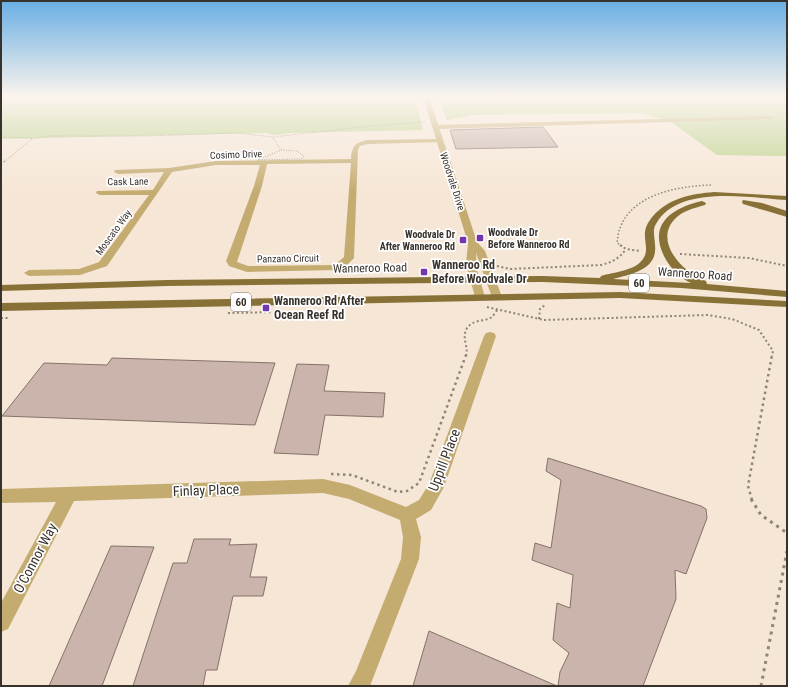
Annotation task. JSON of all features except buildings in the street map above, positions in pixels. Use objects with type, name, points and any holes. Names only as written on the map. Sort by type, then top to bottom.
[{"type":"highway","points":[[596,281],[633,271],[644,265],[650,258],[651,250],[649,232],[652,224],[658,215],[674,203],[689,198],[707,195],[787,198]]},
{"type":"highway","points":[[764,197],[787,202]]},
{"type":"highway","points":[[724,288],[692,280],[674,264],[663,243],[664,229],[673,215],[687,207],[716,201],[742,202],[759,205],[787,214]]},
{"type":"highway","name":"Wanneroo Road","points":[[1,288],[490,279],[596,281],[724,288],[787,294]]},
{"type":"highway","name":"60","points":[[1,307],[620,295],[787,304]]},
{"type":"street","name":"Woodvale Drive","points":[[437,129],[473,243],[480,251],[497,297]]},
{"type":"street","name":"Panzano Circuit","points":[[264,163],[258,186],[231,261],[233,264],[241,268],[255,269],[333,268],[346,262],[349,258],[355,149],[362,143],[440,141]]},
{"type":"street","name":"Cosimo Drive","points":[[118,172],[169,170],[216,163],[355,161]]},
{"type":"street","name":"Moscato Way","points":[[29,273],[80,272],[103,264],[169,170]]},
{"type":"street","name":"Cask Lane","points":[[100,193],[155,192]]},
{"type":"street","name":"Woodvale Drive","points":[[473,243],[470,252],[474,279],[480,297]]},
{"type":"street","name":"Uppill Place","points":[[407,515],[425,505],[436,487],[490,336]]},
{"type":"street","name":"Finlay Place","points":[[1,496],[323,486],[350,492],[407,515]]},
{"type":"street","name":"O'Connor Way","points":[[1,622],[6,603],[70,494]]},
{"type":"street","points":[[358,686],[363,678],[410,559],[412,537],[407,515]]},
{"type":"path","points":[[1,137],[36,138],[73,135],[117,136],[244,133]]},
{"type":"path","points":[[273,137],[281,150]]},
{"type":"path","points":[[1,164],[28,142],[36,138]]},
{"type":"path","points":[[493,264],[510,269],[601,265],[612,262],[620,257],[626,249],[640,251]]},
{"type":"path","points":[[675,254],[762,260],[776,262],[787,266]]},
{"type":"path","points":[[317,487],[318,475],[341,472],[403,493],[412,490],[419,483],[467,353],[464,338],[467,328],[474,322],[492,317],[498,309]]},
{"type":"path","points":[[515,312],[544,320],[708,315],[732,319],[759,330],[773,351],[748,486],[750,500],[756,510],[787,533]]},
{"type":"path","points":[[761,686],[787,551]]},
{"type":"green space","points":[[1,129],[423,130],[290,133],[274,135],[266,133],[1,139]]},
{"type":"green space","points":[[681,129],[787,129],[787,156],[717,155]]},
{"type":"place","name":"Woodvale Dr Before Wanneroo Rd","points":[[480,238]]},
{"type":"place","name":"Woodvale Dr After Wanneroo Rd","points":[[463,240]]},
{"type":"place","name":"Wanneroo Rd Before Woodvale Dr","points":[[424,272]]},
{"type":"place","name":"Wanneroo Rd After Ocean Reef Rd","points":[[266,308]]}]
